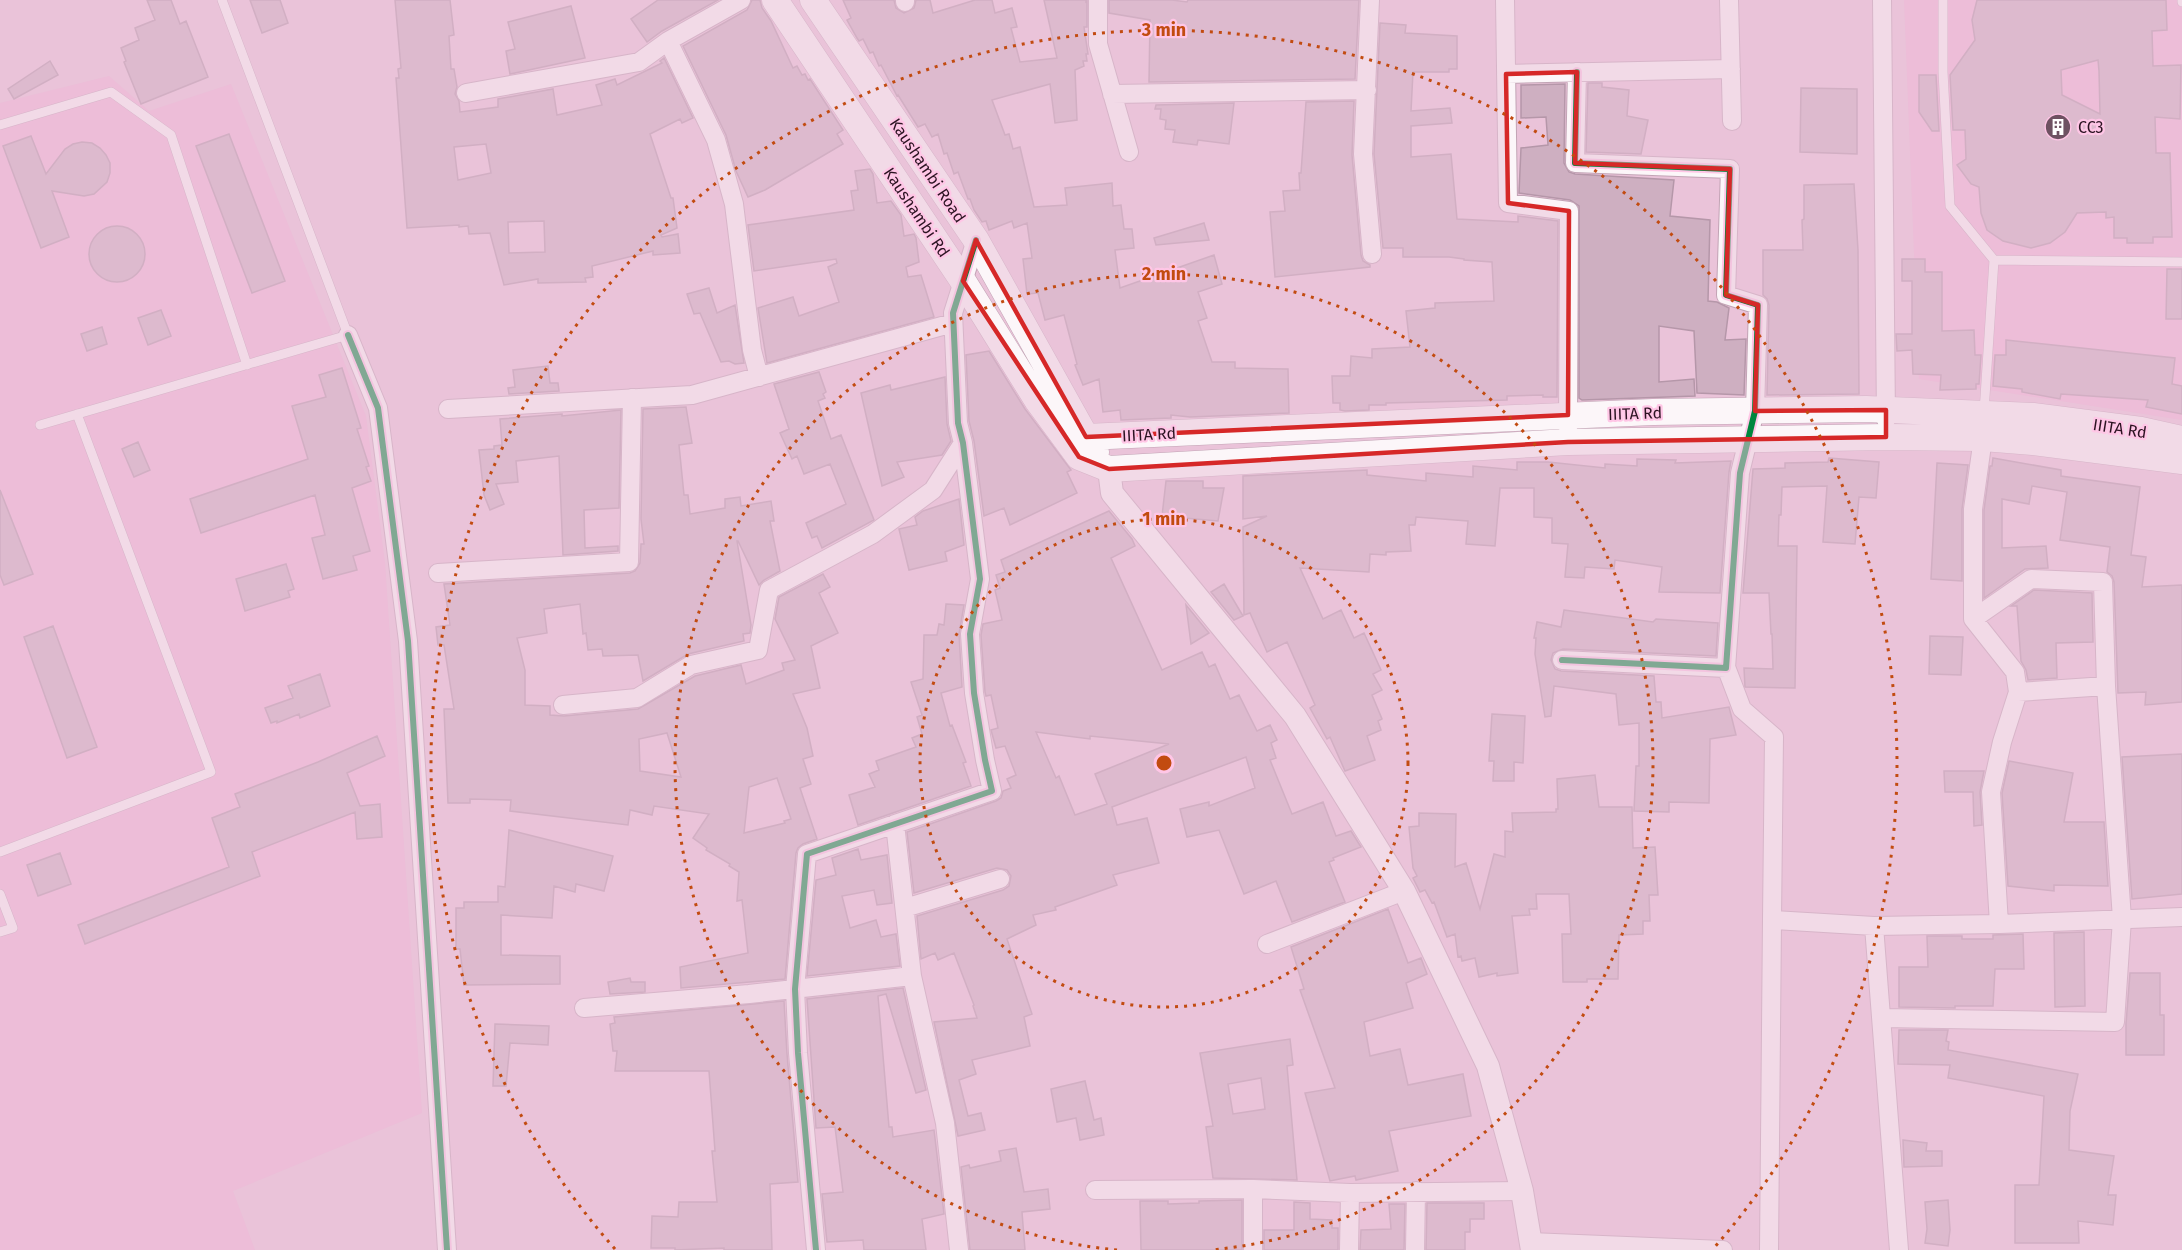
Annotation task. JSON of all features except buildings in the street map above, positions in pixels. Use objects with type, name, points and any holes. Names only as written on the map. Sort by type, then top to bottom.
[{"type":"main road","name":"Kaushambi Rd","points":[[775,0],[963,281],[1037,400],[1079,457],[1109,469]]},
{"type":"main road","name":"Kaushambi Road","points":[[813,0],[976,240],[1086,437],[1109,469]]},
{"type":"main road","name":"IIITA Rd","points":[[1086,437],[1568,415],[1886,410],[1984,425],[2033,442],[2182,461]]},
{"type":"main road","name":"IIITA Rd","points":[[1109,469],[1568,442],[1886,436],[1984,425],[2033,416],[2141,430],[2182,439]]},
{"type":"street","points":[[466,93],[639,62],[668,41],[741,0]]},
{"type":"street","points":[[1098,0],[1098,44],[1129,152]]},
{"type":"street","points":[[1370,0],[1363,154],[1372,254]]},
{"type":"street","points":[[1505,0],[1508,204],[1569,211],[1568,442]]},
{"type":"street","points":[[1729,0],[1732,121]]},
{"type":"street","points":[[1882,0],[1886,436]]},
{"type":"street","points":[[668,41],[717,140],[734,204],[752,350],[759,377]]},
{"type":"street","points":[[1506,74],[1731,69]]},
{"type":"street","points":[[1577,72],[1575,163],[1730,169],[1726,295],[1758,305],[1755,411],[1740,473],[1726,667],[1742,709],[1774,737],[1769,1250]]},
{"type":"street","points":[[1112,94],[1366,90]]},
{"type":"street","points":[[816,1250],[798,1053],[795,989],[807,854],[992,791],[974,693],[970,634],[980,579],[963,443],[958,423],[953,323],[953,314],[976,240]]},
{"type":"street","points":[[448,409],[692,395],[953,323]]},
{"type":"street","points":[[348,335],[378,408],[408,641],[447,1250]]},
{"type":"street","points":[[438,573],[629,562],[632,398]]},
{"type":"street","points":[[1984,425],[1973,509],[1974,619],[2015,672],[2018,692],[2002,742],[1991,792],[1999,924]]},
{"type":"street","points":[[563,705],[637,698],[691,665],[758,650],[769,590],[873,534],[933,490],[963,443]]},
{"type":"street","points":[[1109,469],[1112,493],[1294,716],[1404,891],[1488,1065],[1522,1191],[1531,1246],[1723,1250]]},
{"type":"street","points":[[1882,1018],[2115,1022],[2122,919],[2106,686],[2103,582],[2031,579],[1974,619]]},
{"type":"street","points":[[1562,660],[1726,667]]},
{"type":"street","points":[[2018,692],[2106,686]]},
{"type":"street","points":[[895,824],[912,976],[945,1124],[959,1250]]},
{"type":"street","points":[[905,908],[1000,879]]},
{"type":"street","points":[[1267,944],[1404,891]]},
{"type":"street","points":[[1772,920],[1874,926],[1999,924],[2182,916]]},
{"type":"street","points":[[1874,926],[1899,1250]]},
{"type":"street","points":[[584,1008],[912,976]]},
{"type":"street","points":[[1095,1190],[1253,1189],[1350,1193],[1522,1191]]},
{"type":"street","points":[[1253,1189],[1253,1250]]},
{"type":"street","points":[[1415,1250],[1416,1191]]},
{"type":"street","points":[[1349,1250],[1350,1193]]},
{"type":"lane","points":[[40,425],[348,335],[222,0]]},
{"type":"lane","points":[[1943,0],[1943,72],[1950,206],[1994,260],[1984,425]]},
{"type":"lane","points":[[0,125],[111,92],[171,135],[247,365]]},
{"type":"lane","points":[[1994,260],[2182,262]]},
{"type":"lane","points":[[0,852],[211,772],[77,414]]},
{"type":"lane","points":[[0,894],[12,928],[0,932]]},
{"type":"highlighted area","points":[[1577,72],[1575,163],[1730,169],[1726,295],[1758,305],[1755,411],[1886,410],[1886,437],[1568,442],[1109,469],[1079,457],[963,281],[976,240],[1086,437],[1568,415],[1569,211],[1508,203],[1506,74]]},
{"type":"shaded area","points":[[1904,0],[2182,0],[2182,420],[1919,379]]},
{"type":"shaded area","points":[[109,76],[149,111],[231,84],[366,416],[385,563],[422,1113],[233,1191],[255,1250],[0,1250],[0,103]]},
{"type":"cycle path","points":[[1562,660],[1726,668],[1740,473],[1755,411],[1758,305],[1726,295],[1730,169],[1575,163],[1577,72]]},
{"type":"cycle path","points":[[816,1250],[798,1053],[795,989],[807,854],[992,791],[974,693],[970,634],[980,579],[963,443],[958,423],[953,313],[976,240]]},
{"type":"cycle path","points":[[348,335],[378,408],[408,641],[447,1250]]},
{"type":"place","name":"CC3","points":[[2058,127]]}]
